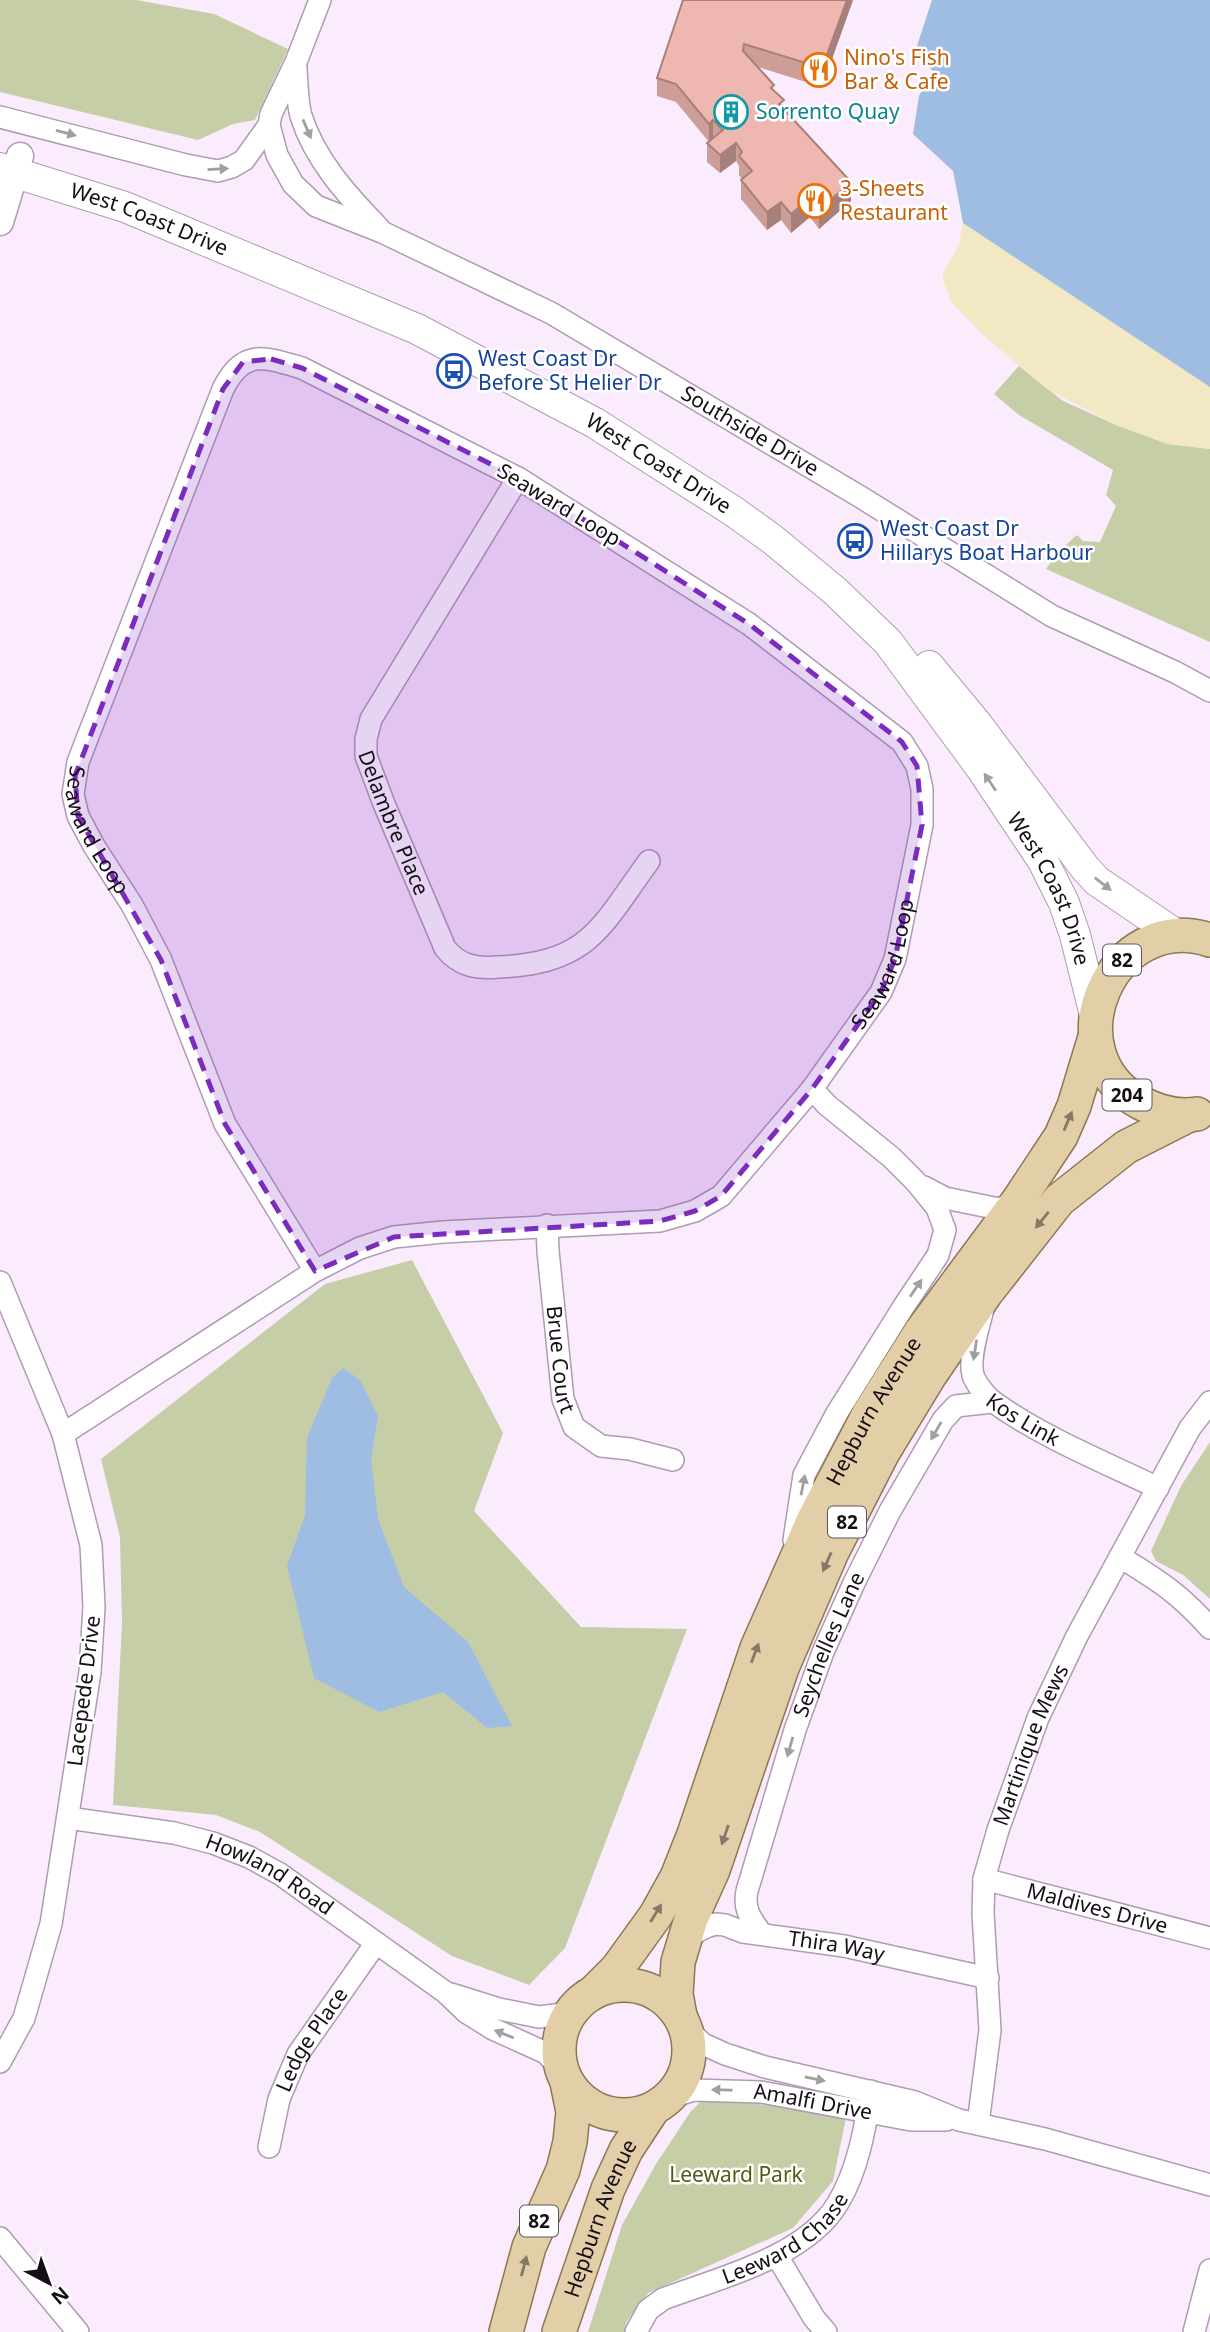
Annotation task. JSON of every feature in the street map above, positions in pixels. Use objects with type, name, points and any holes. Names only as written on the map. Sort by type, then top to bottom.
[{"type":"main road","name":"West Coast Drive","points":[[9,162],[140,194],[412,310],[522,366],[640,432],[767,514],[827,561],[878,606],[977,723],[1097,881],[1199,936]]},
{"type":"main road","name":"West Coast Drive","points":[[9,162],[125,207],[417,329],[595,423],[772,539],[835,591],[888,642],[981,768],[1043,861],[1075,935],[1095,1026]]},
{"type":"main road","name":"82","points":[[1095,1026],[1103,986],[1122,960],[1148,943],[1199,936]]},
{"type":"main road","name":"204","points":[[1095,1026],[1105,1069],[1126,1095],[1156,1111],[1200,1113]]},
{"type":"main road","name":"Hepburn Avenue","points":[[583,2002],[617,1969],[656,1915],[677,1877],[757,1648],[814,1519],[870,1412],[920,1333],[1018,1201],[1061,1136],[1074,1106],[1095,1026]]},
{"type":"main road","name":"Hepburn Avenue","points":[[682,2022],[676,1994],[684,1938],[713,1870],[782,1668],[832,1552],[882,1454],[930,1375],[986,1293],[1059,1200],[1126,1147],[1200,1113]]},
{"type":"main road","points":[[583,2002],[621,1984],[635,1985],[661,1996],[682,2022]]},
{"type":"main road","name":"82","points":[[506,2332],[529,2246],[563,2169],[570,2142],[573,2112],[558,2054],[559,2039],[563,2025],[583,2002]]},
{"type":"main road","name":"82","points":[[660,2103],[680,2084],[687,2066],[688,2040],[682,2022]]},
{"type":"main road","points":[[564,2075],[575,2094],[598,2110],[625,2115],[660,2103]]},
{"type":"main road","name":"Hepburn Avenue","points":[[559,2332],[608,2189],[626,2150],[660,2103]]},
{"type":"street","name":"Southside Drive","points":[[320,0],[296,62],[271,114],[270,125],[277,155],[293,184],[316,206],[382,232],[551,313],[929,538],[1052,616],[1175,672],[1210,691]]},
{"type":"street","name":"Southside Drive","points":[[296,62],[302,117],[316,151],[354,202],[382,232]]},
{"type":"street","points":[[0,117],[218,171],[244,160],[270,125]]},
{"type":"street","points":[[0,222],[9,162]]},
{"type":"street","name":"Seaward Loop","points":[[63,1434],[315,1271],[360,1248],[394,1237],[547,1225],[660,1221],[695,1211],[721,1196],[812,1089],[881,992],[895,959],[922,825],[922,789],[917,766],[902,742],[750,624],[518,478],[302,368],[271,359],[243,362],[230,374],[223,389],[75,776],[73,794],[78,816],[132,905],[161,960],[225,1124],[315,1271]]},
{"type":"street","name":"Delambre Place","points":[[518,478],[371,719],[366,739],[366,756],[446,948],[452,957],[465,965],[484,968],[517,966],[551,961],[573,951],[595,935],[649,860]]},
{"type":"street","name":"Southside Drive","points":[[929,538],[1055,605],[1210,676]]},
{"type":"street","points":[[788,1576],[804,1475],[837,1413],[938,1255],[945,1230],[937,1208],[916,1182],[812,1089]]},
{"type":"street","points":[[916,1182],[945,1198],[999,1209],[1018,1201]]},
{"type":"street","name":"Brue Court","points":[[547,1225],[563,1399],[573,1427],[601,1446],[630,1449],[674,1460]]},
{"type":"street","name":"Lacepede Drive","points":[[0,1282],[63,1434],[90,1545],[94,1607],[90,1672],[51,1924],[24,2018],[0,2062]]},
{"type":"street","name":"Kos Link","points":[[986,1293],[973,1353],[973,1371],[974,1377],[992,1402],[1055,1438],[1158,1488]]},
{"type":"street","name":"Seychelles Lane","points":[[761,1933],[746,1908],[747,1891],[795,1730],[823,1652],[853,1583],[890,1511],[943,1420],[956,1406],[992,1402]]},
{"type":"street","name":"Martinique Mews","points":[[968,2122],[990,2030],[983,1913],[984,1879],[998,1830],[1038,1718],[1077,1636],[1190,1429],[1210,1402]]},
{"type":"street","points":[[1120,1557],[1171,1588],[1210,1628]]},
{"type":"street","name":"Howland Road","points":[[68,1818],[174,1833],[225,1847],[280,1874],[445,1992],[466,2012],[493,2029],[546,2053],[564,2075]]},
{"type":"street","name":"Maldives Drive","points":[[984,1879],[1210,1938]]},
{"type":"street","name":"Thira Way","points":[[684,1938],[715,1924],[743,1932],[844,1946],[988,1978]]},
{"type":"street","name":"Ledge Place","points":[[268,2147],[279,2099],[298,2054],[376,1944]]},
{"type":"street","name":"Howland Road","points":[[445,1992],[499,2009],[540,2017],[583,2002]]},
{"type":"street","name":"Amalfi Drive","points":[[682,2022],[704,2044],[725,2054],[870,2101],[911,2120],[968,2122],[1210,2185]]},
{"type":"street","name":"Amalfi Drive","points":[[660,2103],[694,2090],[761,2092],[870,2101]]},
{"type":"street","name":"Leeward Chase","points":[[636,2332],[648,2310],[663,2299],[777,2256],[807,2238],[838,2203],[862,2141],[870,2101]]},
{"type":"street","points":[[0,2238],[76,2332]]},
{"type":"street","points":[[777,2256],[814,2318],[826,2332]]},
{"type":"street","points":[[1194,2332],[1210,2270]]},
{"type":"highlighted area","points":[[271,359],[302,368],[518,478],[749,624],[902,742],[917,766],[922,825],[895,959],[881,992],[812,1089],[721,1196],[695,1211],[660,1221],[394,1237],[315,1271],[225,1124],[161,960],[78,816],[75,776],[223,389],[243,362]]},
{"type":"green space","points":[[0,0],[136,0],[214,14],[288,49],[255,120],[233,124],[198,140],[0,92]]},
{"type":"green space","points":[[1019,366],[1063,401],[1116,425],[1168,444],[1210,449],[1210,642],[1046,569],[1058,552],[1077,535],[1083,541],[1100,542],[1116,506],[1106,495],[1113,470],[1019,415],[994,394]]},
{"type":"green space","points":[[412,1260],[503,1433],[474,1511],[581,1627],[687,1629],[565,1948],[529,1985],[452,1956],[260,1832],[216,1815],[113,1805],[122,1622],[120,1537],[101,1459],[325,1284]]},
{"type":"green space","points":[[1210,1442],[1210,1599],[1183,1575],[1156,1561],[1151,1551],[1181,1486]]},
{"type":"green space","name":"Leeward Park","points":[[707,2096],[846,2118],[833,2181],[793,2228],[648,2293],[627,2321],[624,2332],[588,2332],[622,2225],[656,2164],[691,2111]]},
{"type":"sand","points":[[963,223],[1210,387],[1210,449],[1168,444],[1116,425],[1047,389],[984,336],[951,302],[942,275],[959,245]]},
{"type":"water","points":[[932,0],[1210,0],[1210,387],[963,223],[953,171],[913,134],[919,96],[933,71],[915,52]]},
{"type":"water","points":[[343,1368],[360,1380],[378,1416],[371,1460],[378,1519],[404,1587],[468,1642],[512,1726],[487,1728],[443,1692],[379,1712],[314,1678],[287,1566],[305,1515],[307,1438],[332,1378]]},
{"type":"building","name":"Sorrento Quay","points":[[683,0],[847,0],[822,68],[744,44],[743,51],[774,85],[771,88],[784,100],[779,104],[851,182],[819,210],[810,198],[791,214],[781,202],[767,212],[741,180],[752,171],[739,156],[742,152],[736,143],[720,155],[707,143],[723,130],[713,120],[709,124],[676,84],[657,78]]},
{"type":"place","name":"Nino's Fish Bar & Cafe","points":[[819,70]]},
{"type":"place","name":"Sorrento Quay","points":[[731,112]]},
{"type":"place","name":"3-Sheets Restaurant","points":[[815,201]]},
{"type":"place","name":"West Coast Dr Before St Helier Dr","points":[[454,371]]},
{"type":"place","name":"West Coast Dr Hillarys Boat Harbour","points":[[855,541]]}]
